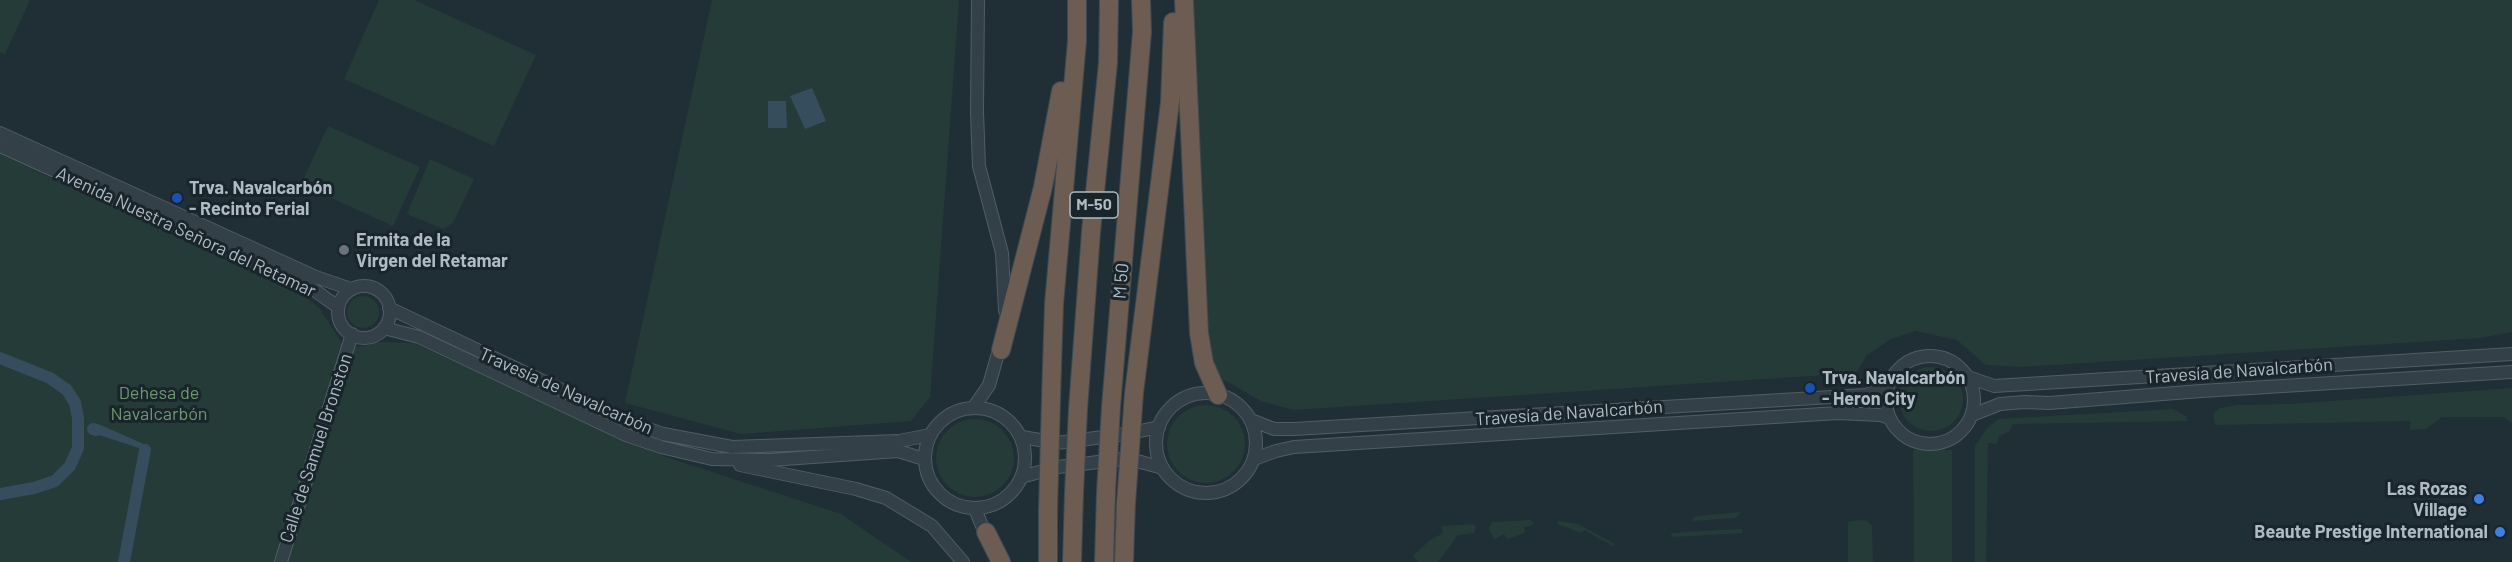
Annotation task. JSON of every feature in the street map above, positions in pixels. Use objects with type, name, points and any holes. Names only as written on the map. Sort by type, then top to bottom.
[{"type":"highway","points":[[1000,350],[1043,187],[1058,114],[1068,0]]},
{"type":"highway","points":[[1048,562],[1054,304],[1077,41],[1077,0]]},
{"type":"highway","name":"M-50","points":[[1072,562],[1078,410],[1091,232],[1108,63],[1109,0]]},
{"type":"highway","name":"M 50","points":[[1104,562],[1111,407],[1142,32],[1142,0]]},
{"type":"highway","points":[[1124,562],[1134,393],[1170,102],[1173,0]]},
{"type":"highway","points":[[1184,0],[1199,333],[1204,363],[1218,395]]},
{"type":"highway","points":[[986,532],[1001,562]]},
{"type":"street","points":[[974,408],[989,385],[1000,350],[1006,301],[1002,253],[979,166],[978,0]]},
{"type":"street","name":"Avenida Nuestra Señora del Retamar","points":[[0,132],[316,277],[351,289]]},
{"type":"street","name":"Avenida Nuestra Señora del Retamar","points":[[0,146],[310,287],[338,307]]},
{"type":"street","name":"Travesía de Navalcarbón","points":[[351,289],[364,286],[378,290],[384,296],[389,308],[628,422],[663,434],[732,447],[899,441],[930,435]]},
{"type":"street","points":[[351,289],[343,297],[338,307],[341,323],[352,334]]},
{"type":"street","points":[[384,328],[389,308]]},
{"type":"street","name":"Travesía de Navalcarbón","points":[[352,334],[369,337],[384,328],[419,337],[626,435],[661,447],[712,459],[770,460],[898,451],[924,459]]},
{"type":"street","name":"Calle de Samuel Bronston","points":[[281,562],[352,334]]},
{"type":"street","name":"Travesía de Navalcarbón","points":[[1218,395],[1237,404],[1251,420],[1274,429],[1294,429],[1866,395],[1888,387],[1893,376],[1902,366],[1912,359],[1925,356],[1938,356],[1950,360],[1968,377],[1994,386],[2512,354]]},
{"type":"street","name":"Travesía de Navalcarbón","points":[[1972,414],[2000,404],[2025,402],[2049,403],[2201,391],[2512,372]]},
{"type":"street","points":[[1888,387],[1887,408],[1890,418],[1907,437],[1932,444],[1957,435],[1972,414],[1975,402],[1968,377]]},
{"type":"street","points":[[1218,395],[1194,395],[1182,400],[1172,407],[1159,427],[1156,448],[1163,468],[1180,486],[1192,492],[1207,494],[1222,491],[1236,484],[1247,473],[1254,459],[1256,433],[1251,420]]},
{"type":"street","points":[[974,408],[999,413],[1009,421],[1022,437],[1026,456],[1022,477],[1006,498],[991,506],[975,509],[959,506],[940,494],[927,474],[924,459],[930,435],[938,424],[948,415],[974,408]]},
{"type":"street","name":"Travesía de Navalcarbón","points":[[1254,459],[1276,450],[1294,447],[1838,413],[1881,415],[1890,418]]},
{"type":"street","points":[[1022,437],[1057,443],[1126,434],[1159,427]]},
{"type":"street","points":[[712,459],[856,489],[886,498],[932,526],[952,546],[963,562]]},
{"type":"street","points":[[1022,477],[1058,467],[1122,459],[1137,460],[1163,468]]},
{"type":"street","points":[[975,509],[986,532],[992,562]]},
{"type":"green space","points":[[0,0],[30,0],[5,54],[0,52]]},
{"type":"green space","points":[[379,0],[414,0],[536,55],[494,146],[344,79]]},
{"type":"green space","points":[[712,0],[959,0],[930,397],[911,421],[741,434],[625,403]]},
{"type":"green space","points":[[1184,0],[2512,0],[2512,332],[2480,338],[2021,367],[1986,365],[1957,340],[1916,331],[1891,339],[1867,355],[1856,373],[1293,410],[1261,401],[1226,381],[1210,380]]},
{"type":"green space","points":[[328,126],[420,167],[393,226],[301,184]]},
{"type":"green space","name":"Dehesa de Navalcarbón","points":[[0,154],[307,298],[320,309],[341,342],[359,347],[380,342],[413,343],[666,457],[841,514],[911,562],[0,562]]},
{"type":"green space","points":[[430,159],[474,179],[453,223],[443,229],[407,214]]},
{"type":"green space","points":[[363,296],[374,301],[379,312],[374,323],[363,328],[352,323],[347,312],[352,301]]},
{"type":"green space","points":[[1931,367],[1954,376],[1963,399],[1954,422],[1931,431],[1908,422],[1899,399],[1908,376]]},
{"type":"green space","points":[[2512,388],[2512,423],[2504,417],[2442,417],[2426,429],[2410,430],[2410,421],[2216,425],[2214,421],[2214,413],[2220,408],[2237,405],[2290,404]]},
{"type":"green space","points":[[1206,405],[1221,408],[1238,422],[1245,444],[1242,459],[1228,476],[1206,483],[1191,480],[1174,466],[1167,444],[1170,429],[1184,412]]},
{"type":"green space","points":[[2173,409],[2186,416],[2188,421],[2013,424],[2010,431],[1999,436],[1997,444],[1988,443],[1986,562],[1975,562],[1975,446],[1987,428],[1998,419]]},
{"type":"green space","points":[[975,419],[990,422],[1007,436],[1014,458],[1011,473],[997,490],[975,497],[960,494],[943,480],[936,458],[939,443],[953,426]]},
{"type":"green space","points":[[1913,450],[1952,450],[1952,562],[1914,562]]},
{"type":"green space","points":[[1741,512],[1735,518],[1691,521],[1697,516]]},
{"type":"green space","points":[[1530,520],[1534,523],[1524,527],[1525,533],[1507,539],[1504,534],[1495,539],[1490,532],[1489,527],[1492,522]]},
{"type":"green space","points":[[1861,520],[1872,525],[1873,562],[1848,562],[1848,522]]},
{"type":"green space","points":[[1558,521],[1578,524],[1615,544],[1613,546],[1584,530],[1582,533],[1557,524]]},
{"type":"green space","points":[[1473,524],[1476,527],[1474,533],[1458,535],[1438,562],[1418,562],[1413,556],[1430,540],[1443,533],[1441,526]]},
{"type":"green space","points":[[1742,529],[1742,533],[1672,537],[1671,533]]},
{"type":"water","points":[[812,88],[826,121],[805,129],[790,96]]},
{"type":"water","points":[[768,101],[786,101],[787,128],[768,128]]},
{"type":"water","points":[[98,424],[146,445],[145,450],[96,434]]},
{"type":"waterway","points":[[0,358],[50,378],[67,390],[75,403],[78,418],[78,448],[70,466],[55,481],[34,488],[0,494]]},
{"type":"waterway","points":[[124,562],[145,450]]},
{"type":"place","name":"Trva. Navalcarbón - Recinto Ferial","points":[[177,198]]},
{"type":"place","name":"Ermita de la Virgen del Retamar","points":[[344,250]]},
{"type":"place","name":"Trva. Navalcarbón - Heron City","points":[[1810,388]]},
{"type":"place","name":"Las Rozas Village","points":[[2479,499]]},
{"type":"place","name":"Beaute Prestige International","points":[[2500,532]]}]
